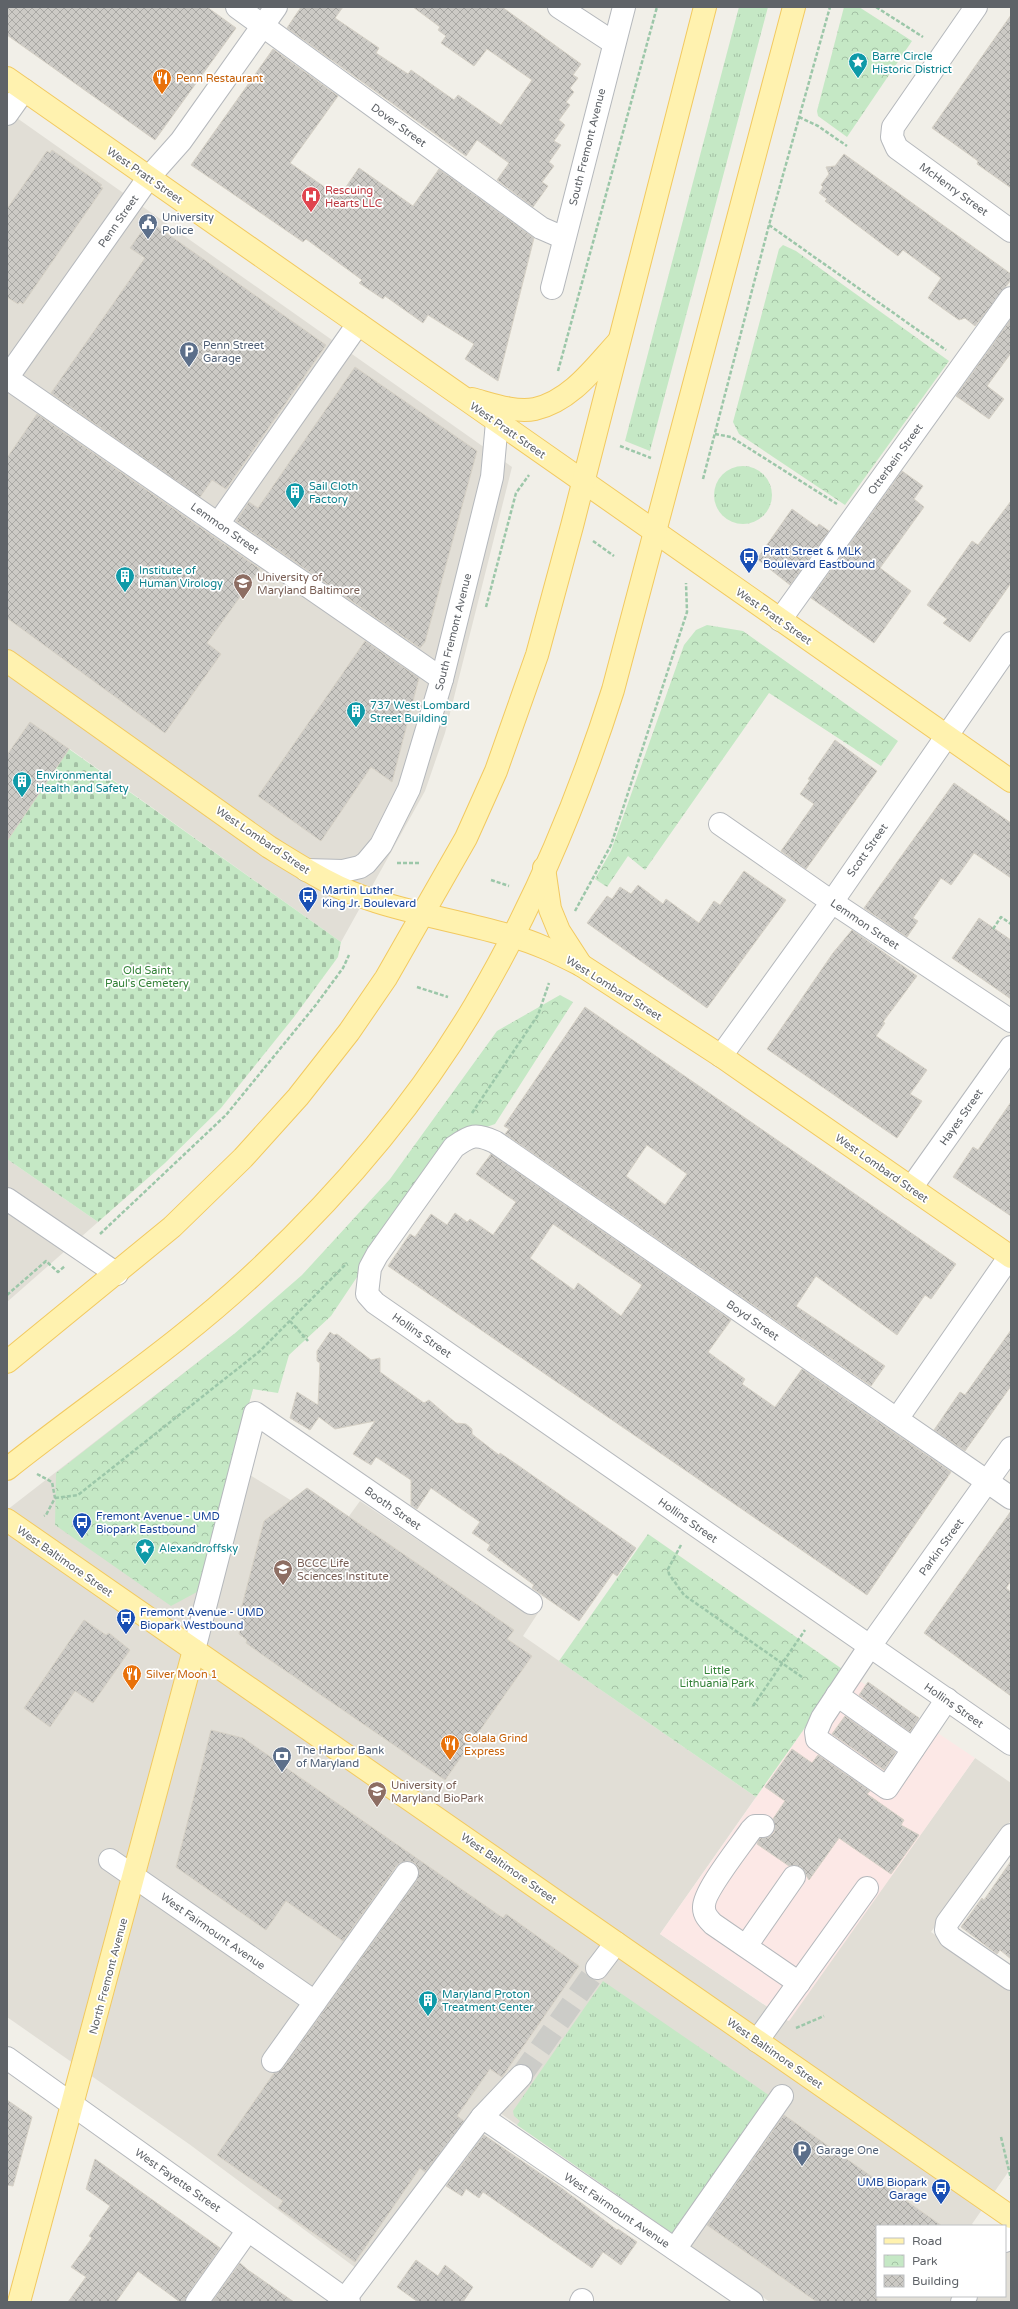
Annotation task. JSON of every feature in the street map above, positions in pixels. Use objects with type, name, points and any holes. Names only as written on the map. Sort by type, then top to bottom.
[{"type":"main road","points":[[7,1362],[117,1274],[197,1204],[298,1097],[349,1032],[386,978],[466,838],[496,771],[537,655],[705,7]]},
{"type":"main road","points":[[7,1469],[188,1331],[257,1271],[366,1157],[422,1086],[475,1005],[512,936],[544,868],[594,750],[613,690],[794,7]]},
{"type":"main road","name":"West Pratt Street","points":[[15,84],[654,532],[1011,780]]},
{"type":"main road","points":[[459,395],[509,408],[535,409],[556,401],[576,387],[620,339]]},
{"type":"main road","name":"West Lombard Street","points":[[7,661],[269,847],[306,870],[371,900],[423,915],[512,936],[560,954],[581,965],[721,1056],[1010,1256]]},
{"type":"main road","points":[[544,868],[550,909],[559,931],[581,965]]},
{"type":"main road","name":"West Baltimore Street","points":[[7,1520],[1011,2217]]},
{"type":"main road","name":"North Fremont Avenue","points":[[19,2302],[135,1876],[194,1650]]},
{"type":"street","name":"Dover Street","points":[[237,7],[541,228],[564,238]]},
{"type":"street","name":"Penn Street","points":[[10,367],[149,178],[181,141],[276,7]]},
{"type":"street","points":[[559,7],[614,43]]},
{"type":"street","name":"South Fremont Avenue","points":[[552,288],[624,7]]},
{"type":"street","name":"McHenry Street","points":[[976,7],[893,127],[892,137],[897,148],[1011,231]]},
{"type":"street","points":[[7,114],[15,84]]},
{"type":"street","name":"Otterbein Street","points":[[780,620],[1011,298]]},
{"type":"street","points":[[218,524],[358,324]]},
{"type":"street","name":"Lemmon Street","points":[[10,367],[218,524],[442,680]]},
{"type":"street","name":"South Fremont Avenue","points":[[306,870],[348,870],[360,867],[377,852],[409,788],[442,680],[492,477],[497,422]]},
{"type":"street","name":"Scott Street","points":[[721,1056],[832,902],[1011,642]]},
{"type":"street","name":"Lemmon Street","points":[[720,824],[832,902],[1011,1021]]},
{"type":"street","name":"Hayes Street","points":[[911,1188],[1011,1046]]},
{"type":"street","name":"Boyd Street","points":[[367,1294],[370,1268],[377,1255],[454,1147],[468,1137],[482,1136],[495,1142],[1011,1498]]},
{"type":"street","points":[[7,1199],[117,1274]]},
{"type":"street","points":[[897,1419],[1010,1256]]},
{"type":"street","name":"Hollins Street","points":[[367,1294],[375,1303],[1011,1744]]},
{"type":"street","name":"Booth Street","points":[[194,1650],[255,1413],[531,1602]]},
{"type":"street","name":"Parkin Street","points":[[913,1749],[887,1788],[818,1739],[816,1732],[818,1724],[870,1646],[1011,1448]]},
{"type":"street","points":[[837,1695],[913,1749],[947,1699]]},
{"type":"street","points":[[763,1826],[754,1826],[711,1888],[703,1906],[704,1912],[713,1924],[798,1983]]},
{"type":"street","points":[[1011,1835],[947,1923],[946,1930],[950,1937],[1011,1979]]},
{"type":"street","name":"West Fairmount Avenue","points":[[110,1860],[315,2002]]},
{"type":"street","points":[[273,2061],[407,1873]]},
{"type":"street","points":[[746,1946],[794,1877]]},
{"type":"street","points":[[757,2040],[867,1888]]},
{"type":"street","points":[[596,1968],[616,1943]]},
{"type":"street","name":"West Fayette Street","points":[[7,2058],[347,2301]]},
{"type":"street","points":[[347,2301],[482,2117],[521,2076]]},
{"type":"street","points":[[675,2249],[782,2096]]},
{"type":"street","name":"West Fairmount Avenue","points":[[482,2117],[752,2302]]},
{"type":"street","points":[[197,2302],[248,2230]]},
{"type":"path","points":[[553,377],[558,372],[657,7]]},
{"type":"path","points":[[703,480],[769,225],[830,7]]},
{"type":"path","points":[[876,7],[923,37]]},
{"type":"path","points":[[799,117],[818,126],[847,146]]},
{"type":"path","points":[[769,225],[952,354]]},
{"type":"path","points":[[715,434],[731,436],[841,506]]},
{"type":"path","points":[[620,446],[653,459]]},
{"type":"path","points":[[593,541],[614,556]]},
{"type":"path","points":[[572,918],[611,846],[633,782],[687,612],[686,582]]},
{"type":"path","points":[[391,864],[419,863]]},
{"type":"path","points":[[491,880],[509,886]]},
{"type":"path","points":[[993,929],[1001,917],[1011,924]]},
{"type":"path","points":[[102,1232],[226,1116],[316,1006],[343,968],[349,955]]},
{"type":"path","points":[[467,1120],[538,1015],[549,983]]},
{"type":"path","points":[[417,987],[448,997]]},
{"type":"path","points":[[55,1498],[78,1495],[260,1351],[352,1258]]},
{"type":"path","points":[[7,1295],[46,1260]]},
{"type":"path","points":[[290,1321],[308,1341]]},
{"type":"path","points":[[46,1515],[55,1498],[52,1482]]},
{"type":"path","points":[[681,1545],[668,1569],[669,1574],[684,1595],[802,1677]]},
{"type":"path","points":[[753,1706],[805,1630]]},
{"type":"path","points":[[790,2030],[824,2016]]},
{"type":"path","points":[[1001,2137],[1011,2180]]},
{"type":"shaded area","name":"University of Maryland Baltimore","points":[[7,111],[512,467],[445,733],[425,791],[341,942],[70,749],[7,841]]},
{"type":"shaded area","points":[[7,1159],[98,1222],[7,1302]]},
{"type":"shaded area","name":"University of Maryland BioPark","points":[[234,1334],[253,1389],[232,1464],[339,1530],[360,1501],[430,1548],[434,1541],[538,1613],[523,1636],[756,1797],[660,1934],[788,2021],[975,1758],[1011,1783],[1011,1820],[931,1932],[1011,1987],[1011,2168],[972,2224],[974,2225],[876,2225],[876,2297],[1006,2297],[1006,2248],[1011,2252],[1011,2302],[770,2302],[493,2108],[372,2280],[189,2144],[7,2017],[7,1510]]},
{"type":"shaded area","points":[[845,1671],[975,1758],[789,2021],[660,1934]]},
{"type":"green space","points":[[739,7],[768,7],[650,451],[625,441]]},
{"type":"green space","points":[[844,7],[859,7],[912,41],[847,137],[818,116],[817,111]]},
{"type":"green space","points":[[783,245],[796,251],[949,361],[845,505],[739,434],[733,422],[779,249]]},
{"type":"green space","points":[[737,466],[749,466],[764,474],[772,489],[772,501],[764,516],[749,524],[737,524],[722,516],[714,501],[714,489],[722,474]]},
{"type":"green space","points":[[707,625],[743,631],[898,741],[881,766],[769,693],[645,870],[628,856],[607,887],[595,879],[611,851],[684,645],[696,630]]},
{"type":"green space","name":"Old Saint Paul's Cemetery","points":[[69,749],[341,942],[338,957],[294,1017],[221,1108],[165,1163],[98,1222],[7,1159],[7,841]]},
{"type":"green space","points":[[560,995],[573,1002],[495,1124],[448,1141],[331,1316],[289,1355],[278,1393],[253,1389],[197,1592],[171,1606],[55,1525],[56,1473],[234,1334],[302,1275],[390,1179],[497,1031]]},
{"type":"green space","name":"Little Lithuania Park","points":[[648,1534],[845,1671],[756,1797],[559,1661]]},
{"type":"green space","points":[[603,1981],[773,2098],[675,2235],[517,2125],[520,2121],[514,2116],[513,2111]]},
{"type":"building","points":[[7,7],[207,7],[236,28],[155,140],[7,35]]},
{"type":"building","points":[[301,7],[343,7],[335,18],[379,48],[376,53],[408,74],[411,70],[454,100],[458,95],[501,125],[532,80],[487,49],[474,66],[441,43],[446,36],[438,30],[440,27],[413,7],[502,7],[581,64],[573,75],[578,78],[570,88],[574,92],[566,102],[570,105],[559,120],[565,125],[554,141],[561,145],[549,162],[554,166],[542,182],[548,186],[533,207],[497,180],[509,163],[477,140],[466,156],[287,28]]},
{"type":"building","points":[[1011,15],[1011,188],[977,164],[978,161],[932,128]]},
{"type":"building","points":[[273,49],[338,96],[290,163],[339,197],[359,168],[413,206],[439,169],[534,238],[498,381],[465,359],[474,344],[428,315],[423,323],[385,296],[383,299],[359,283],[362,280],[306,239],[303,242],[191,165]]},
{"type":"building","points":[[52,150],[102,185],[100,187],[103,188],[23,304],[20,302],[18,304],[7,297],[7,209],[47,151],[50,153]]},
{"type":"building","points":[[844,154],[1011,274],[1011,280],[975,326],[965,318],[959,320],[928,298],[941,278],[903,250],[898,256],[825,201],[827,199],[819,193],[823,187],[821,185],[829,174],[826,167],[835,166]]},
{"type":"building","name":"Penn Street Garage","points":[[149,221],[326,345],[226,489],[212,480],[200,497],[51,393],[145,258],[130,248]]},
{"type":"building","points":[[1011,319],[1011,353],[987,386],[1004,399],[989,419],[956,396]]},
{"type":"building","name":"Sail Cloth Factory","points":[[355,367],[477,451],[425,642],[420,648],[236,521],[249,502],[258,508]]},
{"type":"building","name":"Institute of Human Virology","points":[[37,414],[260,569],[207,643],[221,654],[165,733],[7,618],[7,458]]},
{"type":"building","points":[[902,471],[923,486],[914,499],[924,507],[880,568],[911,591],[874,643],[811,598]]},
{"type":"building","points":[[1011,501],[1011,583],[970,642],[943,623],[947,619],[927,605],[972,541],[978,545]]},
{"type":"building","points":[[792,509],[817,527],[819,524],[829,531],[790,585],[757,559]]},
{"type":"building","name":"737 West Lombard Street Building","points":[[365,641],[419,678],[392,782],[371,767],[321,841],[258,796]]},
{"type":"building","name":"Environmental Health and Safety","points":[[30,722],[69,749],[7,841],[7,755]]},
{"type":"building","points":[[835,740],[877,771],[806,869],[781,851],[814,804],[800,794],[810,780],[808,779]]},
{"type":"building","points":[[954,783],[1011,823],[1011,878],[974,853],[951,885],[941,878],[913,918],[918,921],[907,937],[864,908]]},
{"type":"building","points":[[744,871],[786,900],[707,1008],[587,923],[607,896],[612,899],[620,887],[631,894],[638,885],[663,904],[666,899],[699,923],[714,901],[720,905]]},
{"type":"building","points":[[979,918],[1011,940],[1011,999],[952,958]]},
{"type":"building","points":[[852,930],[917,976],[883,1022],[885,1023],[876,1036],[927,1070],[910,1094],[922,1101],[897,1138],[767,1049],[833,953]]},
{"type":"building","points":[[585,1007],[956,1264],[931,1299],[925,1295],[897,1335],[816,1276],[796,1306],[885,1366],[871,1386],[505,1134],[509,1129],[504,1126]],"holes":[[[647,1145],[687,1174],[665,1205],[626,1176]]]},
{"type":"building","points":[[1011,1102],[1011,1216],[953,1177],[973,1147],[978,1150]]},
{"type":"building","points":[[491,1154],[731,1320],[708,1352],[745,1379],[742,1384],[775,1407],[802,1369],[951,1472],[867,1595],[388,1266],[410,1234],[415,1237],[431,1214],[447,1225],[455,1213],[467,1222],[470,1219],[493,1235],[516,1202],[476,1174]],"holes":[[[553,1224],[642,1285],[621,1316],[578,1283],[574,1290],[530,1258]]]},
{"type":"building","points":[[1011,1330],[1011,1386],[965,1451],[934,1430],[960,1392],[965,1395]]},
{"type":"building","points":[[330,1332],[334,1335],[337,1334],[371,1360],[380,1358],[380,1372],[424,1403],[429,1400],[456,1423],[466,1424],[472,1429],[472,1434],[499,1455],[500,1453],[636,1548],[617,1576],[613,1573],[579,1621],[532,1588],[534,1585],[487,1550],[490,1545],[472,1533],[480,1522],[431,1488],[417,1509],[411,1505],[411,1480],[376,1457],[371,1465],[353,1454],[375,1421],[335,1429],[319,1417],[310,1430],[290,1418],[297,1392],[318,1405],[320,1363],[317,1361],[317,1351]]},
{"type":"building","points":[[307,1488],[514,1630],[507,1639],[532,1656],[445,1780],[267,1658],[246,1643],[247,1640],[239,1634],[242,1620],[239,1617],[264,1521]]},
{"type":"building","points":[[1011,1511],[1011,1581],[1006,1588],[1011,1592],[1011,1696],[924,1633]]},
{"type":"building","points":[[84,1620],[106,1635],[109,1633],[130,1650],[93,1703],[75,1691],[50,1727],[24,1708]]},
{"type":"building","points":[[868,1682],[919,1718],[910,1732],[859,1695]]},
{"type":"building","points":[[845,1716],[896,1752],[884,1770],[832,1734]]},
{"type":"building","name":"Maryland Proton Treatment Center","points":[[211,1730],[243,1738],[503,1918],[506,1914],[579,1966],[502,2077],[490,2069],[457,2116],[464,2121],[425,2172],[420,2168],[355,2262],[278,2208],[283,2201],[217,2155],[274,2073],[283,2068],[417,1880],[418,1868],[415,1863],[409,1861],[402,1862],[397,1865],[343,1941],[286,1901],[266,1930],[176,1867]]},
{"type":"building","points":[[792,1749],[812,1763],[818,1755],[870,1791],[867,1794],[904,1820],[901,1825],[919,1835],[891,1874],[839,1838],[809,1880],[801,1867],[795,1865],[789,1866],[757,1844],[760,1838],[769,1837],[774,1833],[775,1826],[773,1819],[785,1801],[765,1787]]},
{"type":"building","points":[[1011,1861],[1011,1959],[1000,1950],[997,1954],[961,1927],[982,1898],[984,1900]]},
{"type":"building","points":[[7,2100],[32,2117],[13,2186],[7,2185]]},
{"type":"building","name":"Garage One","points":[[784,2115],[941,2225],[876,2225],[877,2302],[817,2302],[707,2225]]},
{"type":"building","points":[[484,2135],[560,2187],[617,2230],[618,2229],[637,2242],[621,2265],[603,2252],[592,2268],[483,2192],[479,2198],[466,2189],[462,2196],[446,2186]]},
{"type":"building","points":[[95,2159],[220,2248],[187,2295],[185,2302],[180,2302],[138,2271],[116,2302],[68,2302],[86,2277],[71,2267],[92,2238],[89,2236],[110,2206],[86,2189]]},
{"type":"building","points":[[416,2260],[438,2276],[445,2265],[473,2287],[463,2302],[418,2302],[397,2287]]},
{"type":"building","points":[[240,2263],[248,2270],[294,2302],[212,2302]]},
{"type":"tunnel","points":[[521,2076],[597,1968]]},
{"type":"place","name":"Barre Circle Historic District","points":[[858,79]]},
{"type":"place","name":"Penn Restaurant","points":[[162,95]]},
{"type":"place","name":"Rescuing Hearts LLC","points":[[311,213]]},
{"type":"place","name":"University Police","points":[[148,240]]},
{"type":"place","name":"Penn Street Garage","points":[[189,368]]},
{"type":"place","name":"Sail Cloth Factory","points":[[295,509]]},
{"type":"place","name":"Pratt Street & MLK Boulevard Eastbound","points":[[749,574]]},
{"type":"place","name":"Institute of Human Virology","points":[[125,593]]},
{"type":"place","name":"University of Maryland Baltimore","points":[[243,600]]},
{"type":"place","name":"737 West Lombard Street Building","points":[[356,728]]},
{"type":"place","name":"Environmental Health and Safety","points":[[22,798]]},
{"type":"place","name":"Martin Luther King Jr. Boulevard","points":[[308,913]]},
{"type":"place","name":"Fremont Avenue - UMD Biopark Eastbound","points":[[82,1539]]},
{"type":"place","name":"Alexandroffsky","points":[[145,1565]]},
{"type":"place","name":"BCCC Life Sciences Institute","points":[[283,1586]]},
{"type":"place","name":"Fremont Avenue - UMD Biopark Westbound","points":[[126,1635]]},
{"type":"place","name":"Silver Moon 1","points":[[132,1691]]},
{"type":"place","name":"Colala Grind Express","points":[[450,1761]]},
{"type":"place","name":"The Harbor Bank of Maryland","points":[[282,1773]]},
{"type":"place","name":"University of Maryland BioPark","points":[[377,1808]]},
{"type":"place","name":"Maryland Proton Treatment Center","points":[[428,2017]]},
{"type":"place","name":"Garage One","points":[[802,2167]]},
{"type":"place","name":"UMB Biopark Garage","points":[[941,2205]]}]
